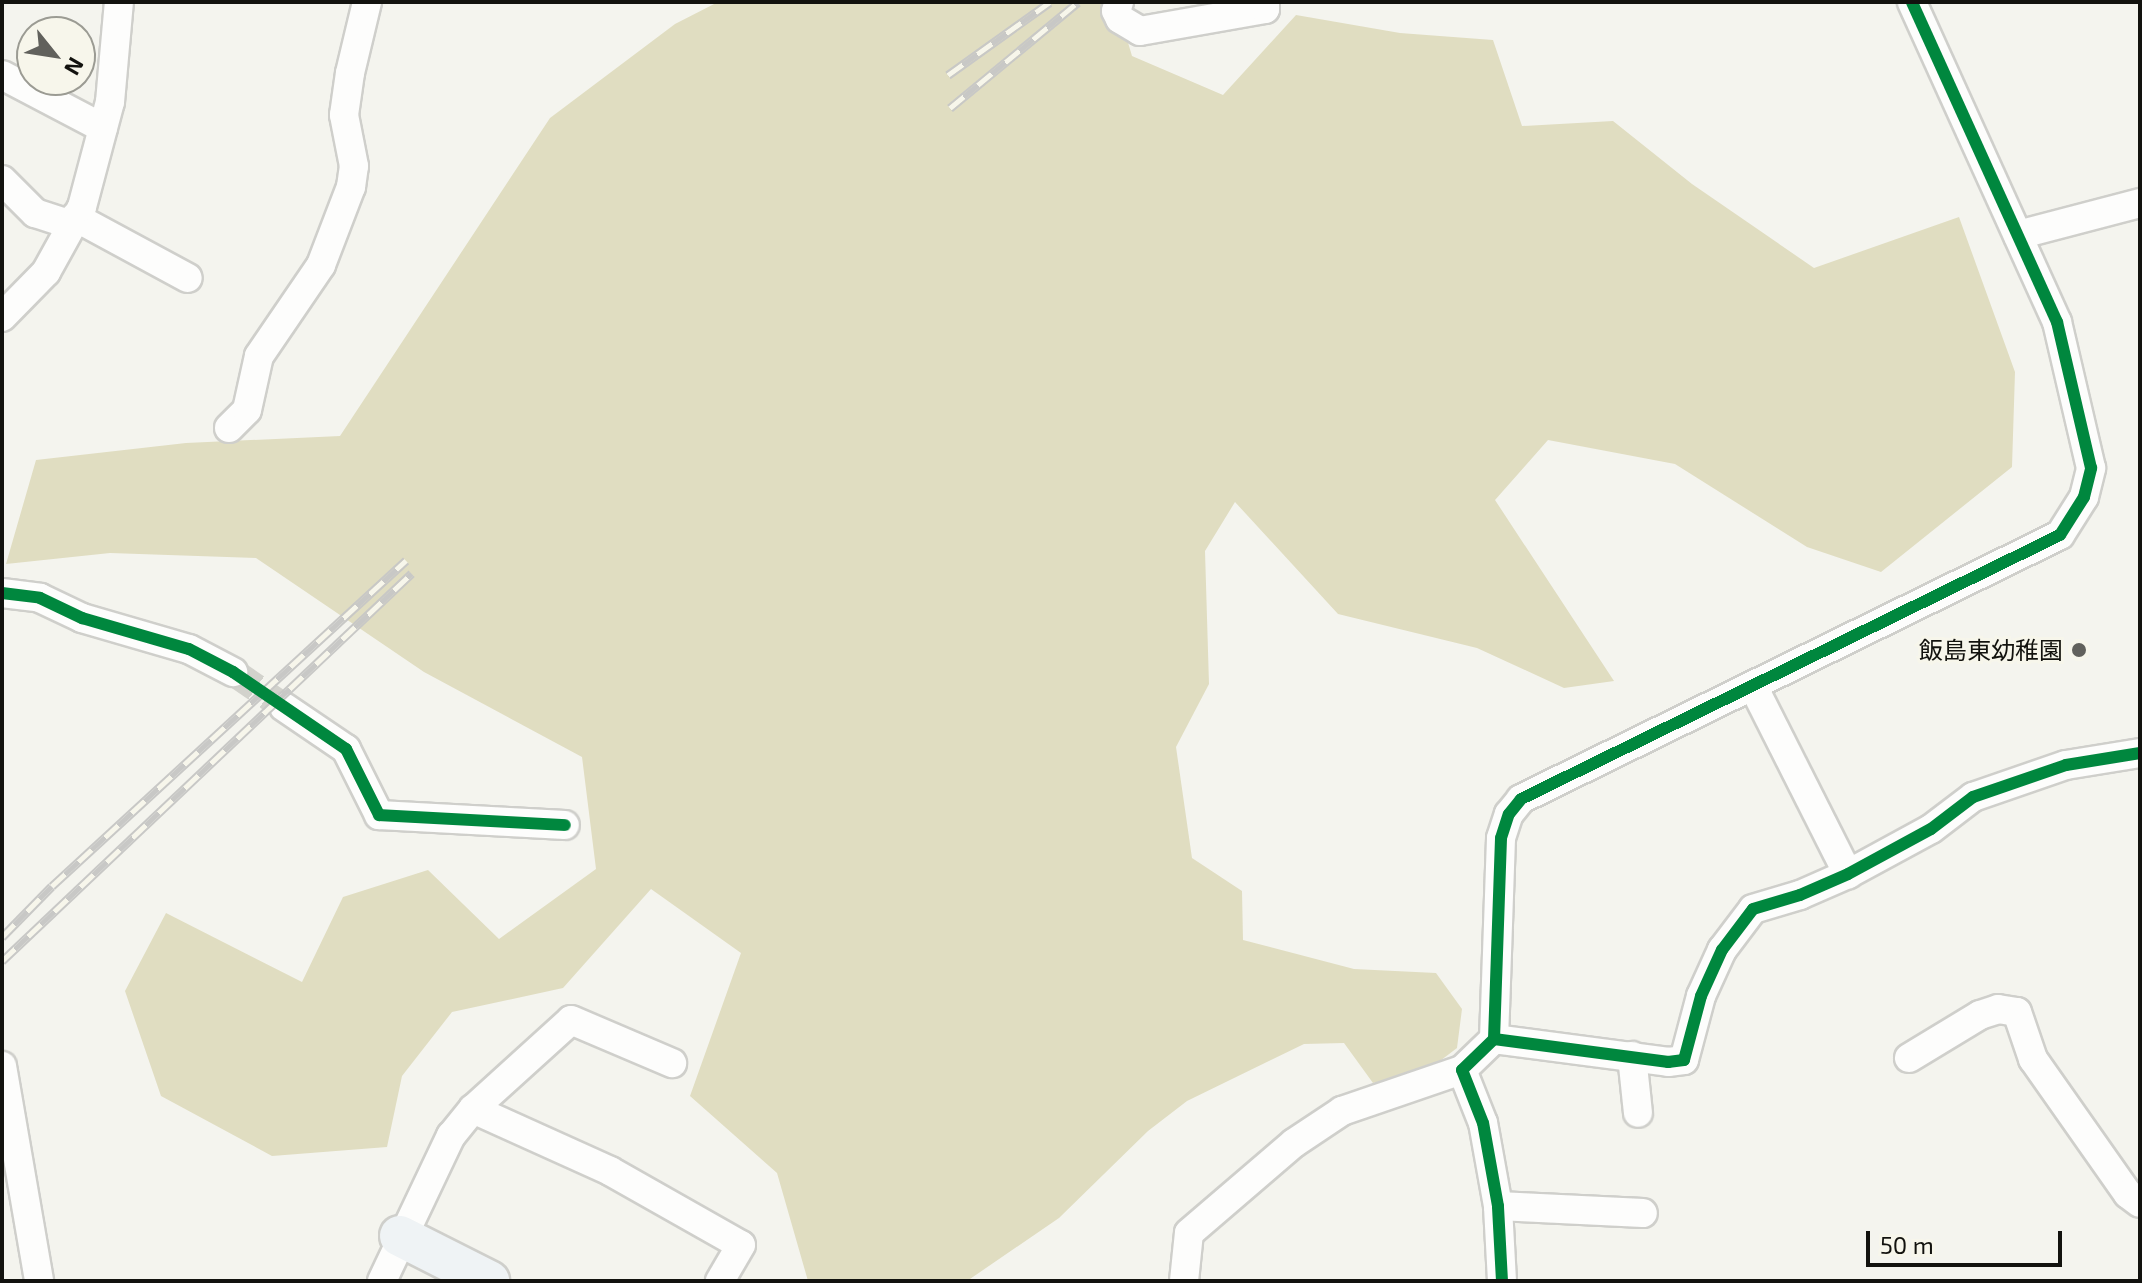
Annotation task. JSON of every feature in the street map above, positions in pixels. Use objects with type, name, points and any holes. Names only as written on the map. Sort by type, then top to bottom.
[{"type":"street","points":[[2,317],[46,272],[82,207],[110,102],[119,2]]},
{"type":"street","points":[[229,428],[247,410],[259,356],[321,265],[351,187],[354,166],[344,115],[350,73],[367,2]]},
{"type":"street","points":[[1119,2],[1116,11],[1120,19],[1140,31],[1265,9],[1265,2]]},
{"type":"street","points":[[1184,1281],[1189,1233],[1294,1143],[1342,1111],[1462,1070],[1494,1039],[1501,838],[1509,814],[1521,799],[2060,535],[2084,497],[2091,468],[2057,322],[1912,2]]},
{"type":"street","points":[[2,75],[103,128]]},
{"type":"street","points":[[2,180],[35,213],[73,221],[188,278]]},
{"type":"street","points":[[2018,235],[2140,203]]},
{"type":"street","points":[[2,593],[40,598],[82,618],[189,649],[233,672]]},
{"type":"street","points":[[1753,686],[1848,874]]},
{"type":"street","points":[[284,707],[346,749],[379,815],[565,825]]},
{"type":"street","points":[[1494,1039],[1668,1062],[1684,1060],[1701,996],[1722,950],[1753,909],[1800,895],[1848,874],[1931,829],[1973,797],[2066,765],[2140,753]]},
{"type":"street","points":[[1909,1058],[1980,1015],[1998,1009],[2017,1012],[2033,1059],[2128,1194],[2140,1203]]},
{"type":"street","points":[[382,1281],[400,1236],[451,1136],[473,1109],[571,1020],[672,1063]]},
{"type":"street","points":[[1632,1056],[1638,1113]]},
{"type":"street","points":[[2,1066],[39,1281]]},
{"type":"street","points":[[1462,1070],[1483,1123],[1498,1206],[1502,1281]]},
{"type":"street","points":[[473,1109],[610,1171],[741,1245],[720,1281]]},
{"type":"street","points":[[1498,1206],[1643,1213]]},
{"type":"street","points":[[400,1236],[489,1281]]},
{"type":"shaded area","points":[[718,2],[1116,2],[1132,56],[1223,95],[1296,15],[1400,33],[1493,40],[1522,126],[1613,121],[1692,184],[1814,268],[1959,217],[2015,372],[2012,467],[1881,572],[1807,547],[1675,464],[1548,440],[1495,500],[1614,681],[1564,688],[1477,648],[1338,614],[1235,502],[1205,551],[1209,684],[1176,747],[1192,858],[1242,891],[1243,940],[1354,969],[1436,973],[1462,1009],[1457,1048],[1432,1067],[1373,1083],[1344,1043],[1304,1044],[1187,1101],[1148,1131],[1059,1218],[967,1281],[808,1281],[777,1173],[690,1096],[741,953],[651,889],[563,988],[452,1012],[402,1076],[387,1147],[272,1156],[161,1096],[125,991],[166,913],[302,982],[343,897],[428,870],[499,939],[596,869],[582,757],[424,672],[256,558],[110,553],[6,564],[36,460],[186,443],[340,436],[550,118],[675,24]]},
{"type":"tunnel","points":[[233,672],[284,707]]},
{"type":"railway","points":[[948,75],[1050,2]]},
{"type":"railway","points":[[950,108],[1078,2]]},
{"type":"railway","points":[[2,937],[52,886],[406,561]]},
{"type":"railway","points":[[2,961],[412,573]]},
{"type":"cycle path","points":[[1502,1281],[1498,1206],[1483,1123],[1462,1070],[1494,1039],[1501,838],[1509,814],[1521,799],[2060,535],[2084,497],[2091,468],[2057,322],[1912,2]]},
{"type":"cycle path","points":[[2,593],[40,598],[82,618],[189,649],[233,672],[346,749],[379,815],[565,825]]},
{"type":"cycle path","points":[[1494,1039],[1668,1062],[1684,1060],[1701,996],[1722,950],[1753,909],[1800,895],[1848,874],[1931,829],[1973,797],[2066,765],[2140,753]]},
{"type":"place","name":"飯島東幼稚園","points":[[2079,650]]}]
